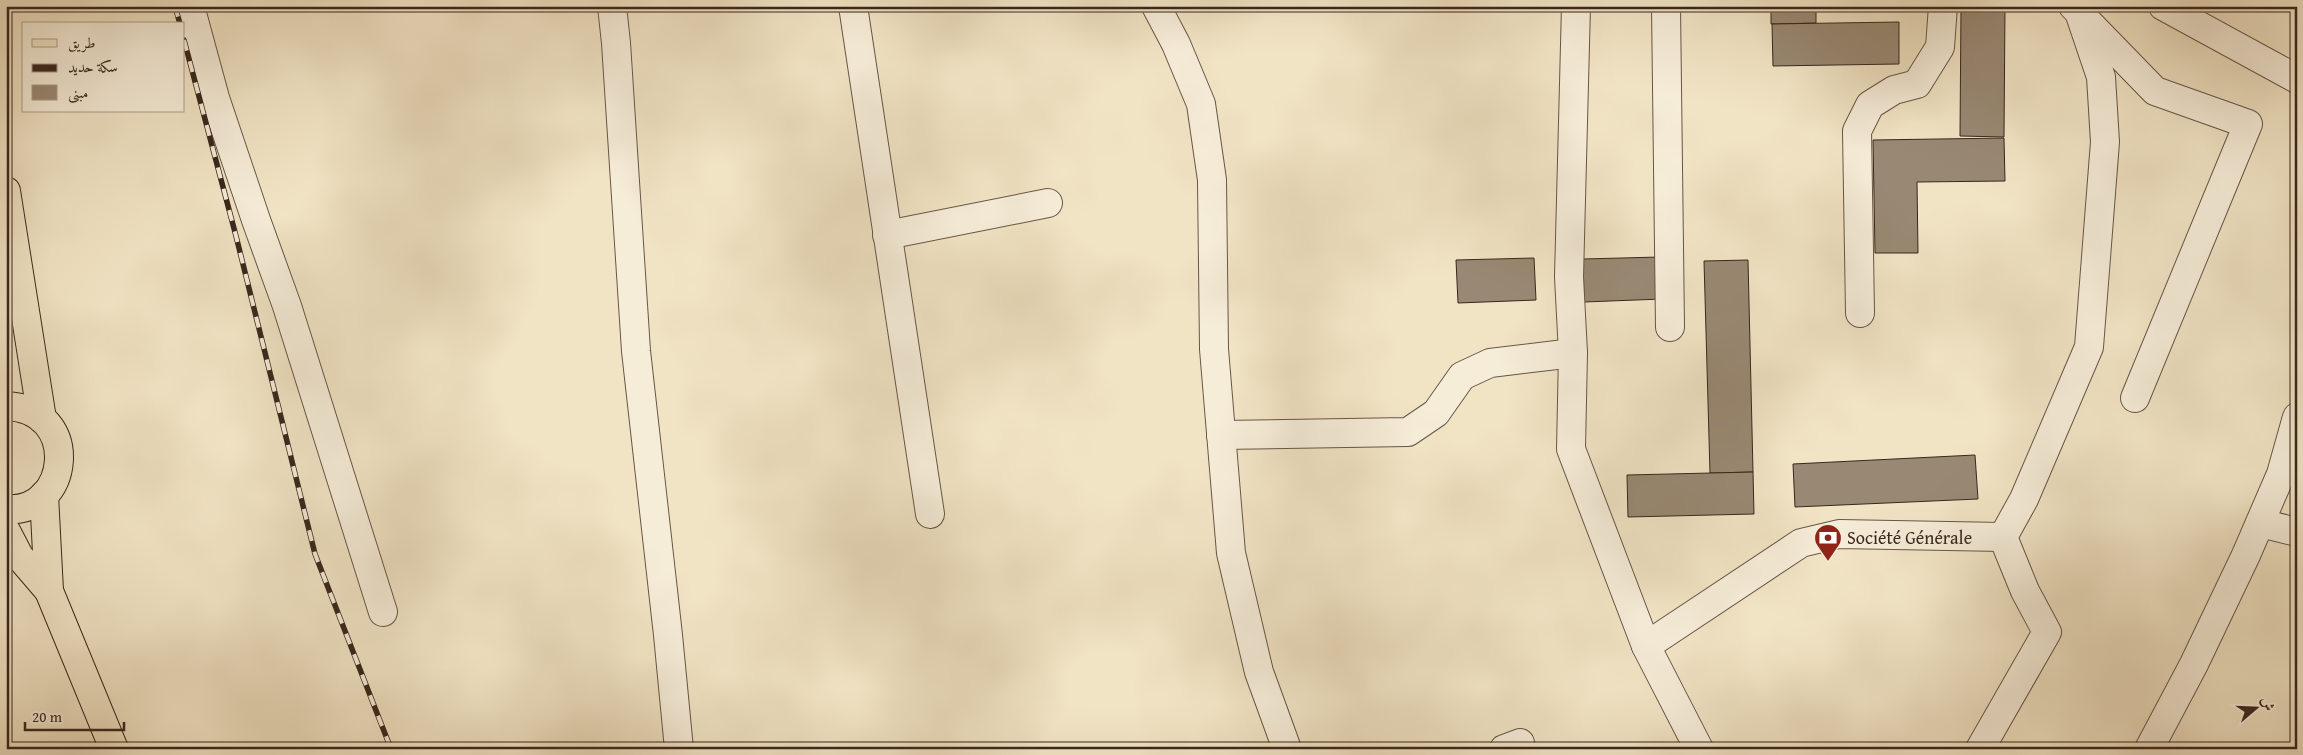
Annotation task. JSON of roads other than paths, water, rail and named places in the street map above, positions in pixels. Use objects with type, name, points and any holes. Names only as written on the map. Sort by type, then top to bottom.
[{"type":"main road","points":[[6,191],[42,418]]},
{"type":"main road","points":[[6,406],[30,411],[42,418],[52,430],[58,442],[60,457],[56,478],[44,495],[30,506],[12,510],[6,509]]},
{"type":"main road","points":[[44,495],[49,591]]},
{"type":"main road","points":[[6,531],[18,556],[49,591],[114,749]]},
{"type":"street","points":[[190,6],[215,98],[256,220],[288,306],[383,612]]},
{"type":"street","points":[[612,6],[636,351],[679,749]]},
{"type":"street","points":[[853,6],[930,514]]},
{"type":"street","points":[[1156,6],[1176,44],[1201,104],[1212,180],[1214,349],[1231,553],[1259,672],[1287,749]]},
{"type":"street","points":[[1576,6],[1569,277],[1572,354],[1570,449],[1646,646],[1699,749]]},
{"type":"street","points":[[1666,6],[1670,327]]},
{"type":"street","points":[[1860,313],[1857,131],[1870,104],[1894,90],[1917,84],[1940,47],[1943,6]]},
{"type":"street","points":[[2163,6],[2297,79]]},
{"type":"street","points":[[2076,9],[2155,91],[2248,124],[2135,398]]},
{"type":"street","points":[[2003,538],[2024,499],[2089,347],[2106,142],[2101,77],[2076,9]]},
{"type":"street","points":[[887,235],[1048,203]]},
{"type":"street","points":[[1221,435],[1408,432],[1436,413],[1462,376],[1490,363],[1572,354]]},
{"type":"street","points":[[2149,749],[2194,664],[2260,523],[2281,474],[2297,417]]},
{"type":"street","points":[[2260,523],[2297,532]]},
{"type":"street","points":[[1646,646],[1801,543],[1839,534],[2003,538]]},
{"type":"street","points":[[1980,749],[2047,632],[2025,591],[2003,538]]},
{"type":"railway","points":[[175,6],[179,22]]},
{"type":"railway","points":[[185,44],[236,236],[315,554],[391,749]]},
{"type":"place","name":"Société Générale","points":[[1828,562]]}]
